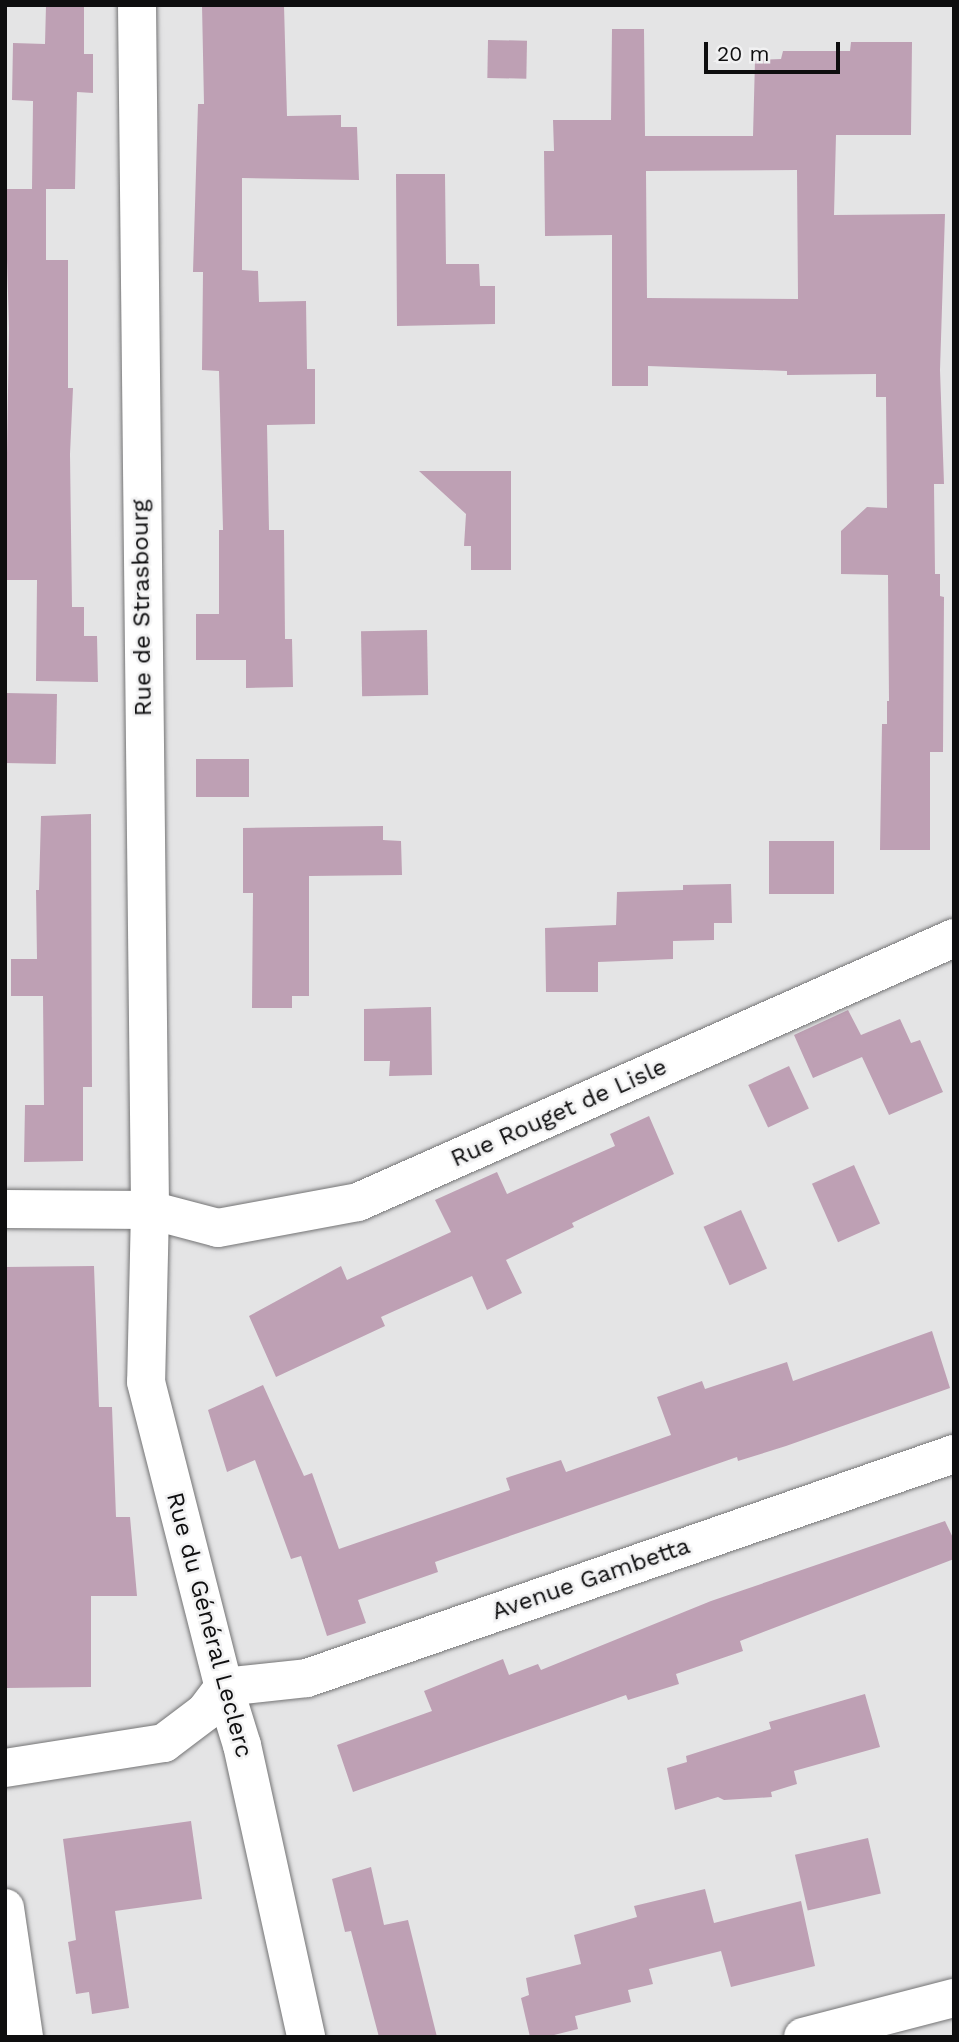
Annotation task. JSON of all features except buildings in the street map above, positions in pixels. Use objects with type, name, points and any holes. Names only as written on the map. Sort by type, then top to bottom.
[{"type":"street","name":"Rue de Strasbourg","points":[[137,5],[150,1210]]},
{"type":"street","name":"Rue Rouget de Lisle","points":[[5,1209],[150,1210],[218,1228],[358,1202],[954,938]]},
{"type":"street","name":"Rue du Général Leclerc","points":[[150,1210],[146,1382],[224,1687],[242,1745],[306,2037]]},
{"type":"street","name":"Avenue Gambetta","points":[[224,1687],[307,1678],[954,1454]]},
{"type":"street","points":[[5,1768],[164,1743],[205,1712],[224,1687]]},
{"type":"street","points":[[5,1908],[24,2037]]},
{"type":"street","points":[[803,2037],[954,1998]]}]
